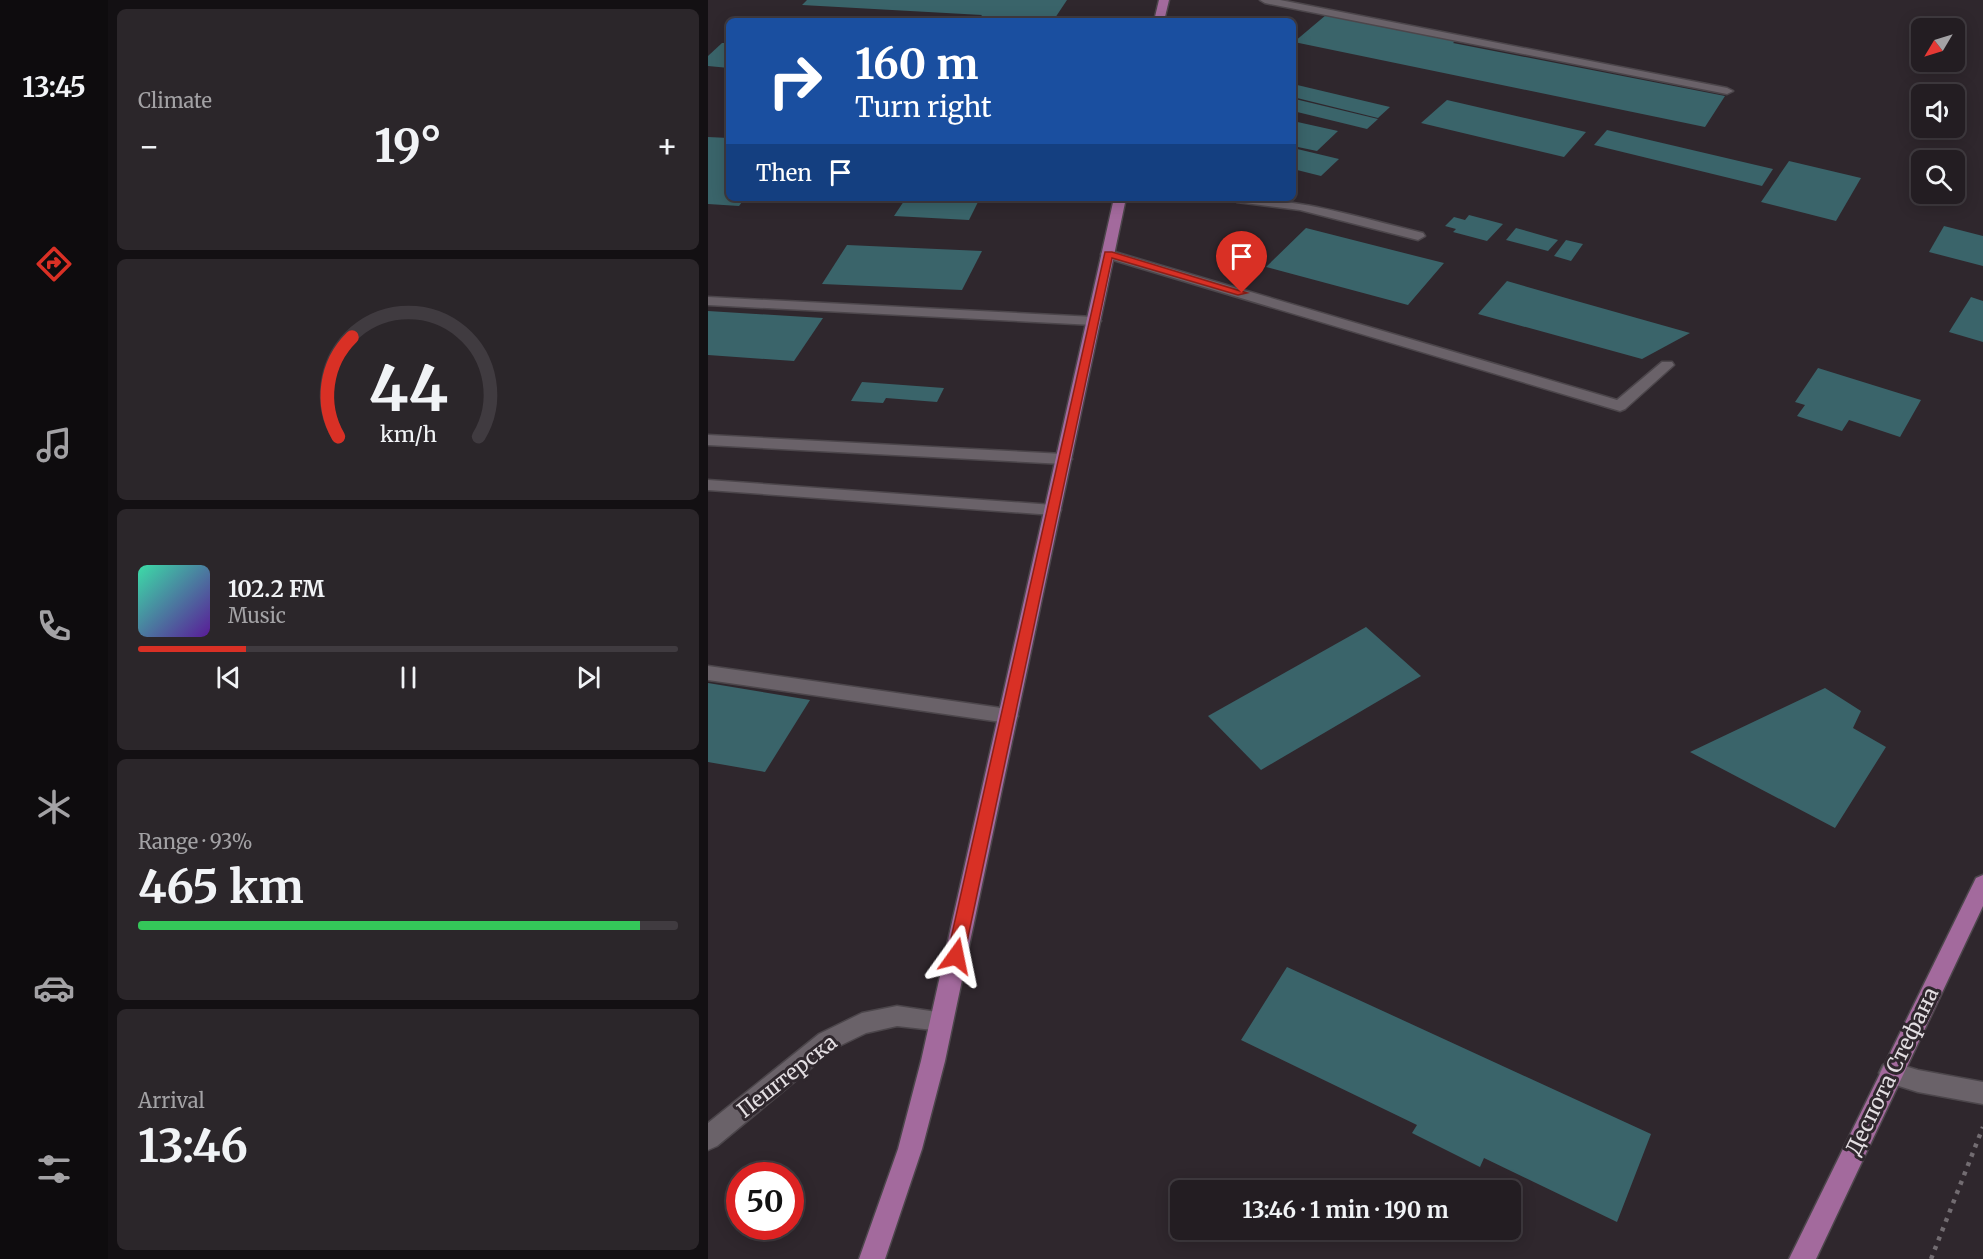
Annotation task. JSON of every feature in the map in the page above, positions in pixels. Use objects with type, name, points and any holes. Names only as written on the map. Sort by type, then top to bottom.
[{"type":"main road","points":[[1160,18],[1164,0]]},
{"type":"main road","points":[[872,1259],[910,1149],[942,1021],[1119,201]]},
{"type":"main road","name":"Деспота Стефана","points":[[1802,1259],[1983,884]]},
{"type":"street","points":[[1265,0],[1727,91]]},
{"type":"street","points":[[1261,201],[1300,206],[1418,236]]},
{"type":"street","points":[[1108,254],[1620,406],[1667,365]]},
{"type":"street","points":[[708,301],[1094,321]]},
{"type":"street","points":[[708,440],[1064,459]]},
{"type":"street","points":[[708,485],[1053,510]]},
{"type":"street","points":[[708,673],[1008,716]]},
{"type":"street","name":"Пештерска","points":[[708,1138],[827,1041],[862,1023],[897,1016],[942,1021]]},
{"type":"street","points":[[1891,1073],[1918,1081],[1983,1093]]},
{"type":"path","points":[[1931,1259],[1983,1127]]},
{"type":"building","points":[[807,0],[1067,0],[1055,18],[980,18],[982,15],[802,5]]},
{"type":"building","points":[[1326,15],[1456,40],[1453,43],[1725,96],[1705,127],[1296,42]]},
{"type":"building","points":[[722,43],[726,43],[726,68],[708,66],[708,56]]},
{"type":"building","points":[[1296,85],[1390,107],[1378,118],[1296,98]]},
{"type":"building","points":[[1296,99],[1378,119],[1367,129],[1296,112]]},
{"type":"building","points":[[1447,100],[1586,132],[1564,157],[1421,123]]},
{"type":"building","points":[[1296,122],[1338,131],[1317,151],[1296,147]]},
{"type":"building","points":[[1607,130],[1773,169],[1762,186],[1594,145]]},
{"type":"building","points":[[708,137],[726,138],[726,201],[743,201],[739,206],[708,204]]},
{"type":"building","points":[[1296,149],[1339,159],[1321,176],[1296,170]]},
{"type":"building","points":[[1789,161],[1861,178],[1836,221],[1761,202]]},
{"type":"building","points":[[904,201],[978,201],[969,220],[894,216]]},
{"type":"building","points":[[1469,215],[1503,224],[1487,241],[1453,232],[1456,229],[1445,226],[1454,217],[1465,220]]},
{"type":"building","points":[[1944,226],[1983,236],[1983,266],[1929,252]]},
{"type":"building","points":[[1306,228],[1444,263],[1408,305],[1266,267]]},
{"type":"building","points":[[1516,228],[1558,240],[1548,251],[1506,240]]},
{"type":"building","points":[[1566,240],[1583,244],[1571,261],[1554,256]]},
{"type":"building","points":[[847,245],[982,251],[962,290],[822,284]]},
{"type":"building","points":[[1507,281],[1690,333],[1642,359],[1478,314]]},
{"type":"building","points":[[1971,297],[1983,301],[1983,342],[1949,332]]},
{"type":"building","points":[[708,311],[823,318],[794,361],[708,355]]},
{"type":"building","points":[[1818,368],[1921,400],[1900,437],[1849,420],[1842,431],[1797,416],[1805,405],[1795,402]]},
{"type":"building","points":[[862,382],[944,388],[937,402],[886,398],[883,403],[851,401]]},
{"type":"building","points":[[1366,627],[1421,676],[1261,770],[1208,716]]},
{"type":"building","points":[[708,683],[810,700],[765,772],[708,762]]},
{"type":"building","points":[[1825,688],[1861,711],[1853,728],[1886,747],[1835,828],[1690,752]]},
{"type":"building","points":[[1287,967],[1651,1134],[1617,1222],[1484,1158],[1480,1167],[1412,1133],[1417,1125],[1241,1040]]},
{"type":"route","points":[[956,956],[1108,254],[1242,293]]}]
